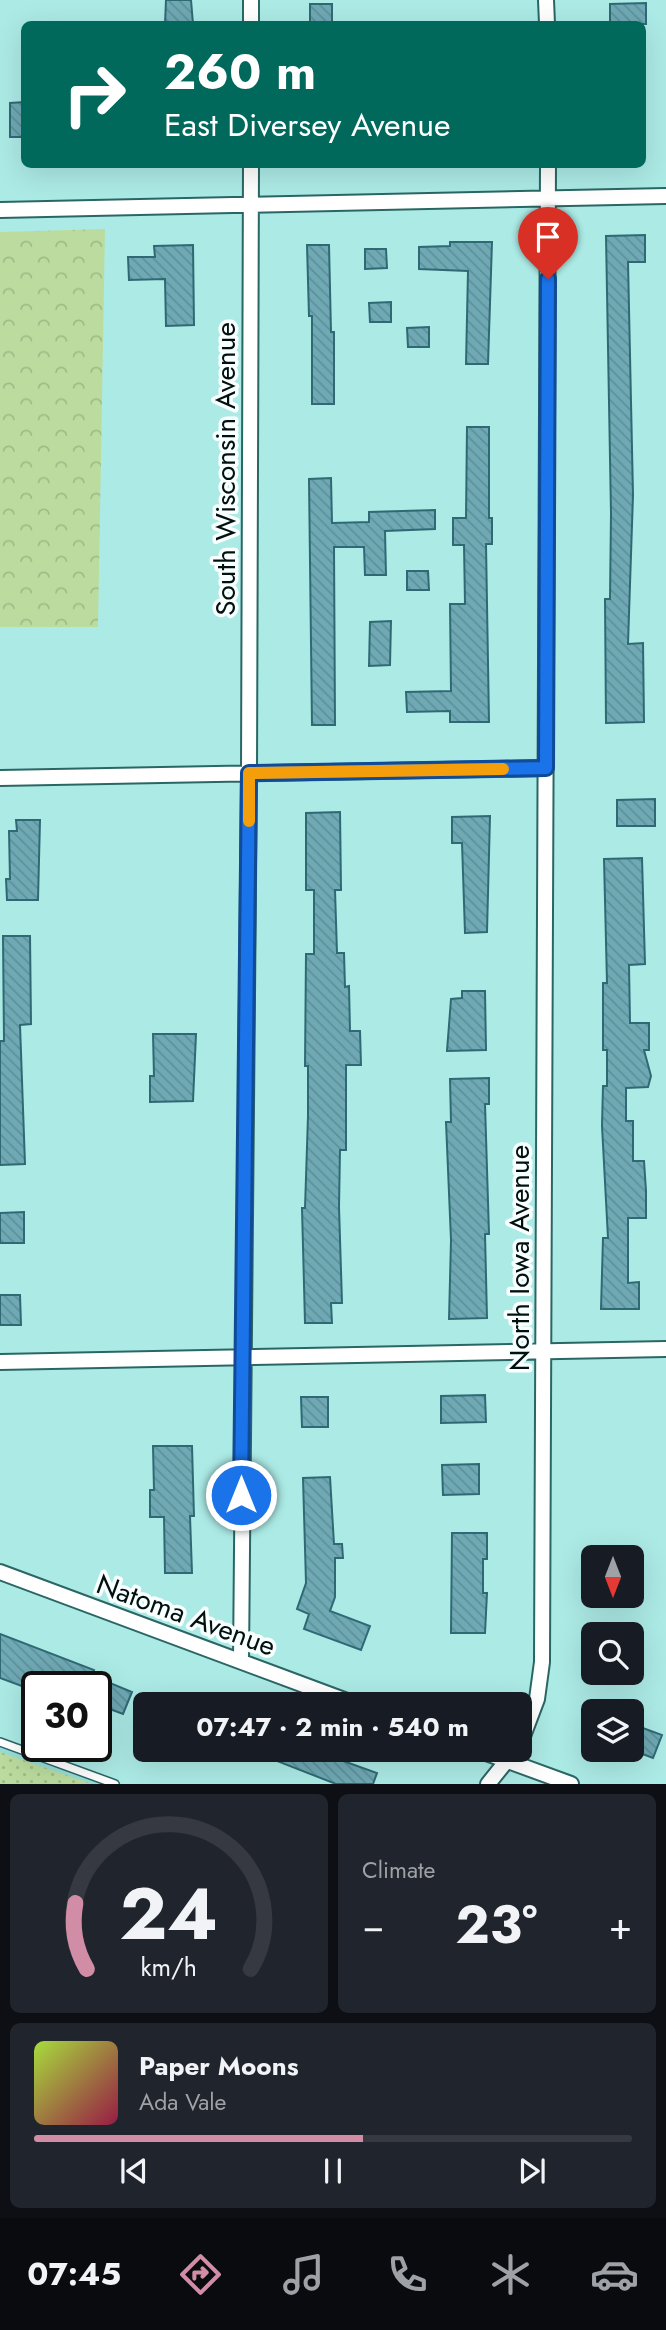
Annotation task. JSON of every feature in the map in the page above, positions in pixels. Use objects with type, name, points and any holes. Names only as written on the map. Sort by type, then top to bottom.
[{"type":"street","points":[[251,0],[251,21]]},
{"type":"street","points":[[547,0],[547,21]]},
{"type":"street","name":"South Wisconsin Avenue","points":[[241,1661],[251,168]]},
{"type":"street","name":"North Iowa Avenue","points":[[532,1712],[537,1699],[542,1662],[548,168]]},
{"type":"street","points":[[0,210],[666,196]]},
{"type":"street","points":[[0,778],[546,768]]},
{"type":"street","points":[[0,1362],[666,1349]]},
{"type":"street","name":"Natoma Avenue","points":[[0,1572],[323,1692]]},
{"type":"street","points":[[488,1784],[505,1762]]},
{"type":"street","points":[[525,1762],[570,1784]]},
{"type":"lane","points":[[0,1742],[115,1784]]},
{"type":"shaded area","points":[[0,1739],[21,1747],[21,1762],[62,1762],[122,1784],[0,1784]]},
{"type":"green space","points":[[105,229],[98,627],[0,627],[0,232]]},
{"type":"green space","points":[[0,1752],[21,1759],[21,1762],[29,1762],[92,1784],[0,1784]]},
{"type":"building","points":[[166,0],[191,0],[193,21],[165,21]]},
{"type":"building","points":[[646,3],[646,21],[610,21],[610,4]]},
{"type":"building","points":[[310,4],[332,4],[332,21],[310,21]]},
{"type":"building","points":[[21,102],[21,137],[10,137],[10,103]]},
{"type":"building","points":[[645,235],[645,262],[628,262],[633,495],[628,644],[643,643],[644,722],[606,723],[605,599],[610,599],[611,513],[606,236]]},
{"type":"building","points":[[450,242],[492,242],[488,364],[466,364],[468,271],[419,269],[419,247],[450,246]]},
{"type":"building","points":[[193,245],[194,325],[166,326],[165,279],[129,280],[128,257],[155,257],[154,246]]},
{"type":"building","points":[[307,245],[329,245],[331,332],[334,332],[334,404],[312,404],[312,316],[309,316]]},
{"type":"building","points":[[365,249],[386,249],[387,268],[365,269]]},
{"type":"building","points":[[391,302],[391,322],[370,322],[369,303]]},
{"type":"building","points":[[429,327],[429,347],[408,347],[407,328]]},
{"type":"building","points":[[467,427],[489,427],[489,518],[492,518],[492,544],[486,544],[489,722],[450,722],[450,711],[407,712],[406,692],[451,691],[450,604],[465,604],[464,545],[453,545],[453,518],[466,518]]},
{"type":"building","points":[[331,478],[332,523],[369,522],[369,512],[435,510],[435,529],[385,531],[386,575],[365,575],[364,547],[334,547],[335,725],[312,725],[309,479]]},
{"type":"building","points":[[407,571],[428,571],[429,590],[407,590]]},
{"type":"building","points":[[391,621],[390,665],[369,666],[370,622]]},
{"type":"building","points":[[655,799],[655,826],[617,826],[617,800]]},
{"type":"building","points":[[340,812],[341,890],[335,890],[337,953],[344,953],[345,987],[349,986],[350,1031],[360,1031],[361,1065],[346,1065],[346,1150],[340,1150],[339,1207],[342,1303],[331,1303],[332,1323],[305,1323],[302,1208],[305,1208],[308,1116],[308,1066],[305,1066],[306,954],[314,954],[314,890],[306,890],[306,813]]},
{"type":"building","points":[[490,816],[487,932],[465,933],[462,843],[452,843],[452,817]]},
{"type":"building","points":[[16,820],[40,820],[38,900],[7,900],[6,879],[10,879],[9,831],[17,831]]},
{"type":"building","points":[[642,858],[645,964],[629,965],[630,1023],[649,1023],[649,1050],[644,1050],[651,1076],[648,1087],[626,1088],[626,1121],[633,1121],[633,1161],[644,1161],[646,1191],[646,1218],[628,1218],[628,1283],[639,1282],[639,1309],[601,1309],[603,1238],[608,1238],[602,1126],[603,1086],[607,1086],[607,1050],[603,1050],[603,983],[607,983],[604,859]]},
{"type":"building","points":[[3,936],[30,936],[31,1024],[20,1025],[25,1164],[0,1165],[0,1041],[4,1041]]},
{"type":"building","points":[[462,991],[485,991],[486,1050],[447,1051],[451,999],[462,998]]},
{"type":"building","points":[[153,1034],[196,1034],[193,1101],[150,1102],[150,1076],[154,1076]]},
{"type":"building","points":[[489,1078],[489,1104],[485,1104],[489,1234],[485,1234],[487,1318],[449,1319],[451,1240],[446,1122],[451,1122],[450,1079]]},
{"type":"building","points":[[24,1212],[24,1243],[0,1243],[0,1213]]},
{"type":"building","points":[[0,1295],[20,1295],[21,1325],[0,1325]]},
{"type":"building","points":[[485,1395],[486,1422],[441,1423],[441,1396]]},
{"type":"building","points":[[301,1397],[328,1397],[328,1427],[302,1427]]},
{"type":"building","points":[[153,1446],[192,1446],[192,1573],[165,1573],[164,1517],[150,1517],[150,1490],[154,1490]]},
{"type":"building","points":[[479,1464],[479,1494],[443,1495],[442,1465]]},
{"type":"building","points":[[330,1477],[334,1544],[342,1544],[343,1558],[335,1558],[335,1597],[330,1611],[370,1626],[361,1650],[304,1629],[309,1614],[297,1609],[306,1583],[303,1478]]},
{"type":"building","points":[[452,1533],[487,1533],[487,1559],[483,1559],[483,1593],[487,1593],[485,1633],[451,1633]]},
{"type":"building","points":[[0,1634],[94,1670],[21,1671],[21,1686],[0,1678]]},
{"type":"building","points":[[112,1684],[132,1692],[123,1714],[112,1710]]},
{"type":"building","points":[[644,1728],[662,1735],[653,1758],[644,1755]]},
{"type":"building","points":[[280,1762],[346,1762],[377,1773],[373,1784],[336,1784]]},
{"type":"slow traffic","points":[[249,821],[249,773],[503,769]]},
{"type":"route","points":[[241,1495],[249,773],[546,768],[548,279]]}]
